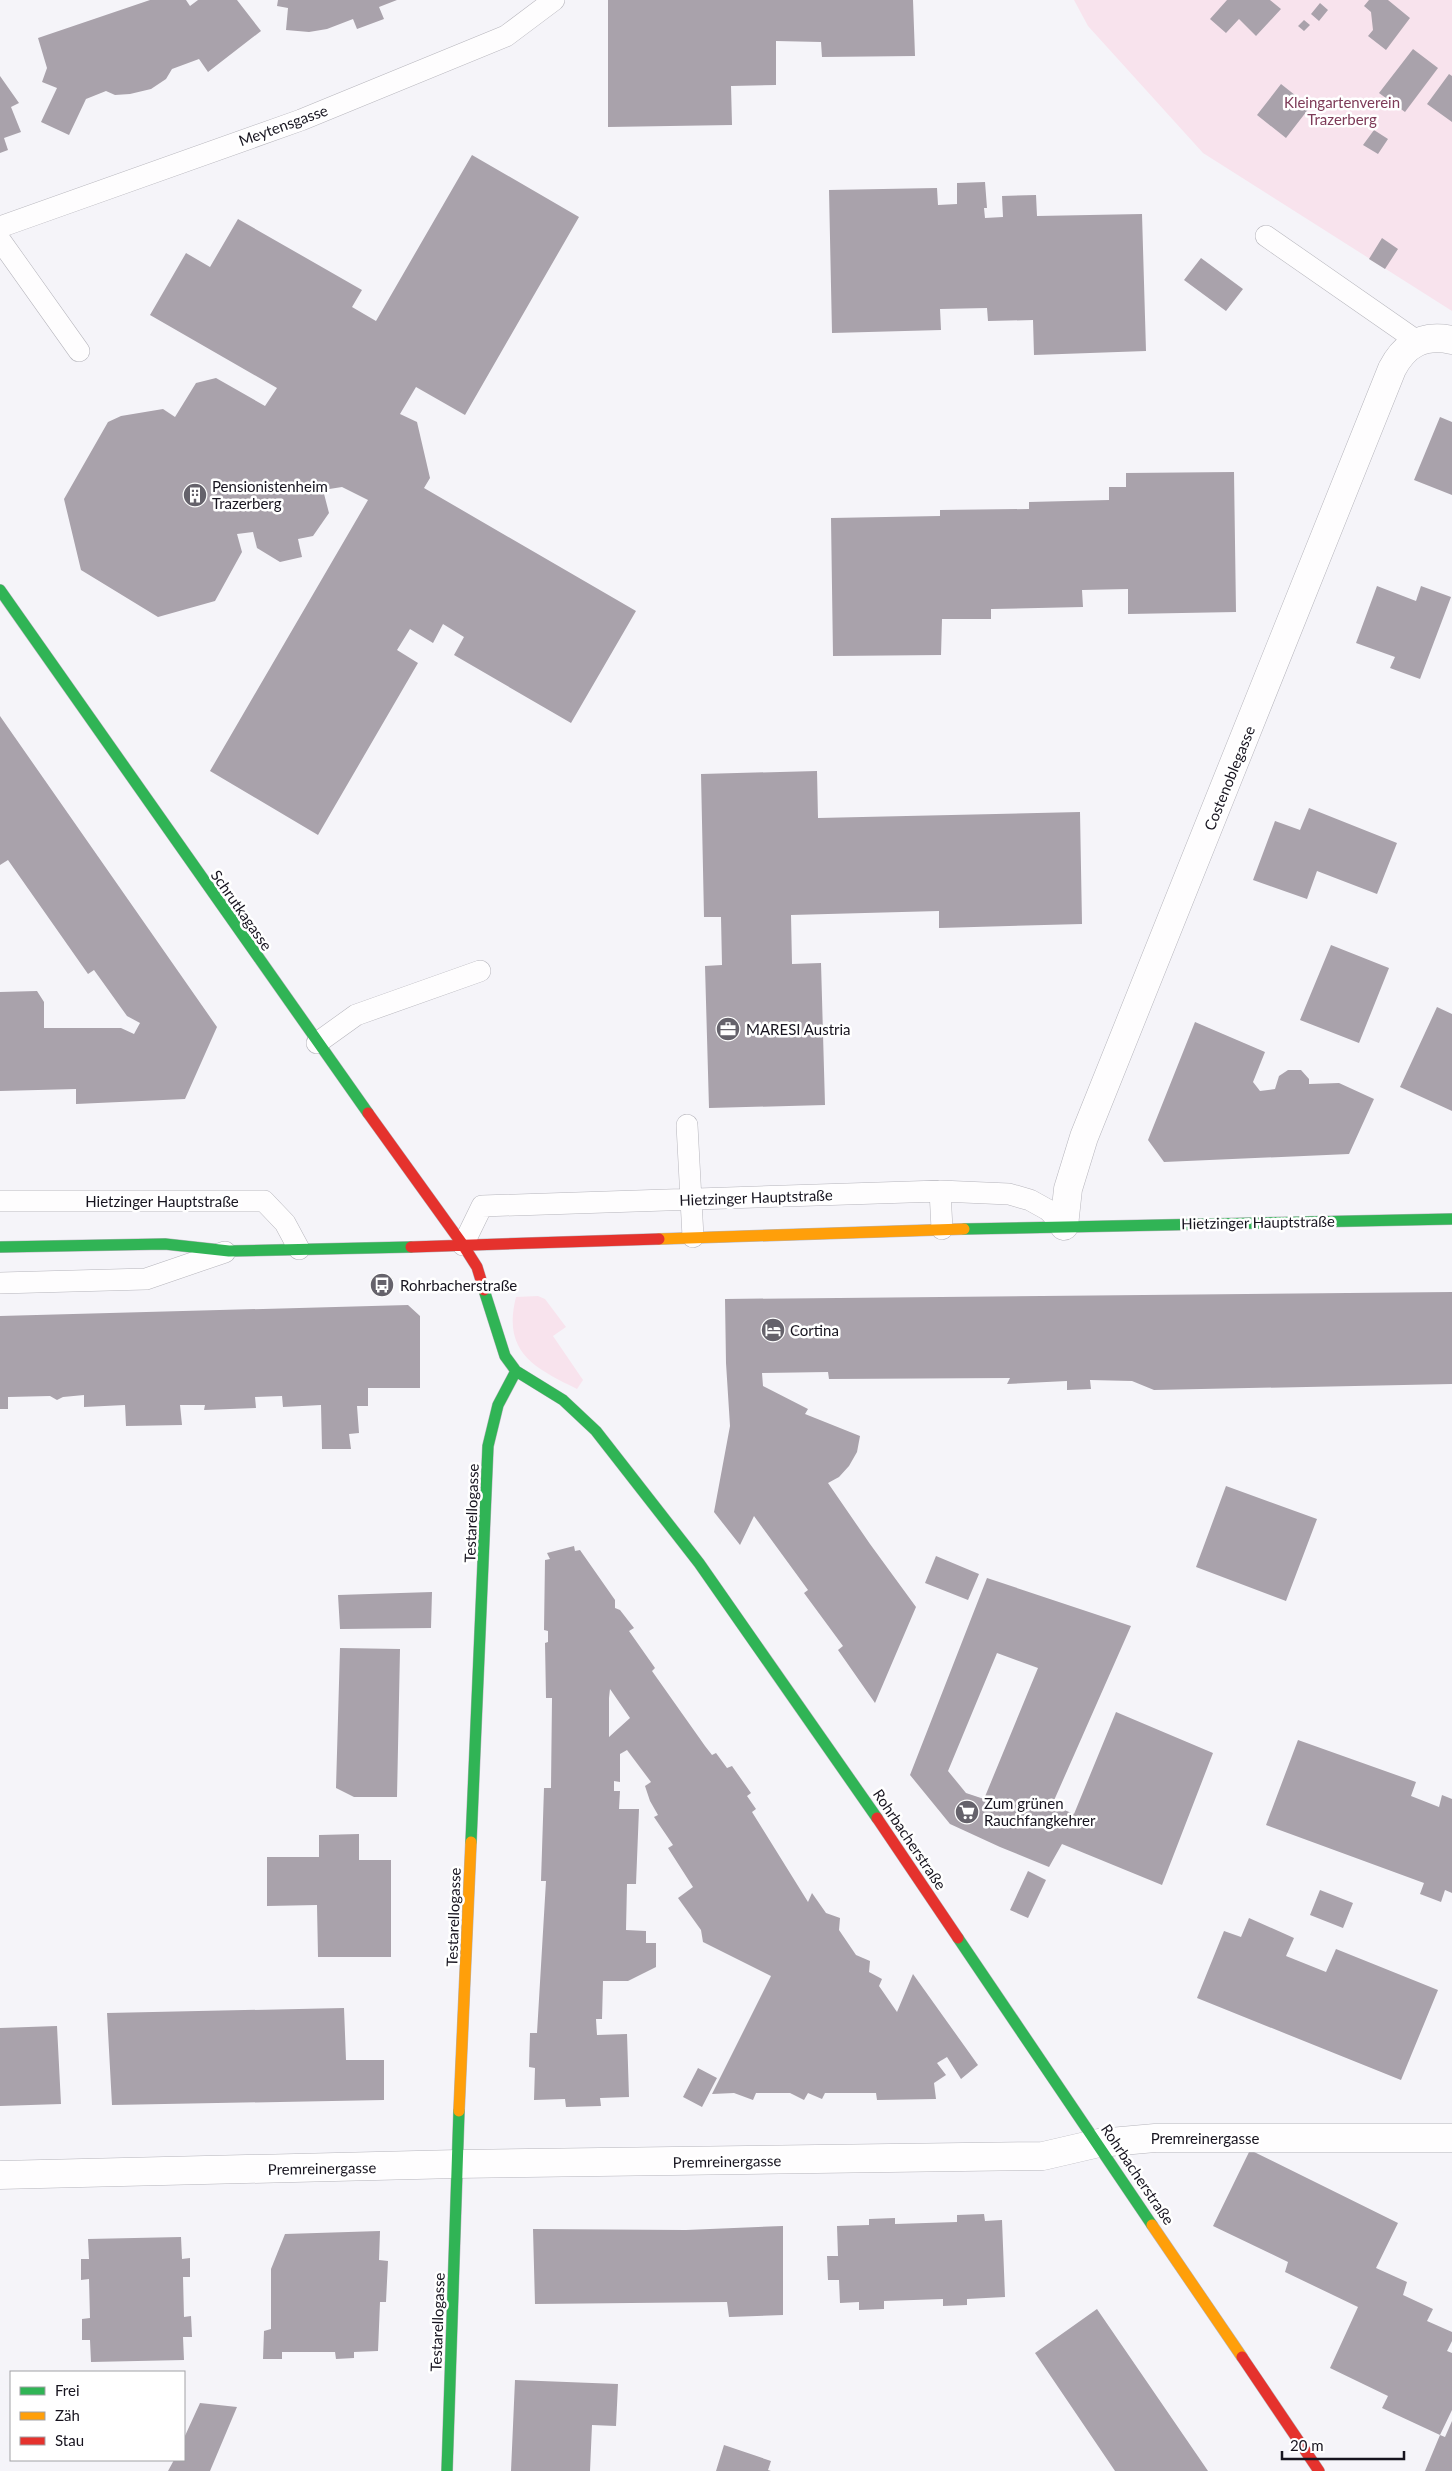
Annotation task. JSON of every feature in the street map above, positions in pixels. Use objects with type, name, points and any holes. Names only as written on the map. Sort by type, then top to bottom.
[{"type":"street","points":[[1418,341],[1431,339],[1452,340]]},
{"type":"street","name":"Costenoblegasse","points":[[1064,1226],[1068,1189],[1084,1137],[1392,369],[1399,355],[1418,341]]},
{"type":"street","name":"Schrutkagasse","points":[[0,590],[463,1245]]},
{"type":"street","name":"Hietzinger Hauptstraße","points":[[0,1247],[165,1244],[229,1251],[942,1229],[1452,1219]]},
{"type":"street","name":"Rohrbacherstraße","points":[[463,1245],[477,1267],[505,1356],[516,1371],[562,1400],[596,1431],[699,1562],[863,1797],[1099,2143],[1319,2471]]},
{"type":"street","name":"Testarellogasse","points":[[447,2471],[457,2164],[488,1446],[498,1405],[516,1371]]},
{"type":"street","name":"Premreinergasse","points":[[0,2175],[457,2164],[1043,2156],[1099,2143],[1155,2138],[1452,2138]]},
{"type":"lane","name":"Meytensgasse","points":[[0,227],[301,120],[506,36],[554,0]]},
{"type":"lane","points":[[1266,236],[1418,341]]},
{"type":"lane","points":[[0,240],[79,351]]},
{"type":"lane","points":[[318,1042],[356,1015],[480,971]]},
{"type":"lane","points":[[687,1125],[692,1237]]},
{"type":"lane","points":[[940,1191],[942,1229]]},
{"type":"lane","name":"Hietzinger Hauptstraße","points":[[463,1245],[482,1206],[940,1191],[1009,1194],[1030,1200],[1048,1210],[1064,1226]]},
{"type":"lane","name":"Hietzinger Hauptstraße","points":[[0,1202],[264,1201],[285,1223],[299,1249]]},
{"type":"lane","name":"Hietzinger Hauptstraße","points":[[0,1283],[146,1279],[229,1251]]},
{"type":"green space","name":"Kleingartenverein Trazerberg","points":[[1074,0],[1452,0],[1452,311],[1203,153],[1088,26]]},
{"type":"green space","points":[[538,1296],[545,1299],[566,1327],[553,1336],[583,1380],[577,1389],[547,1374],[525,1356],[518,1345],[514,1332],[513,1316],[516,1297]]},
{"type":"building","points":[[150,0],[186,0],[190,6],[198,0],[237,0],[261,31],[208,72],[199,59],[172,69],[166,79],[151,89],[115,95],[106,91],[86,99],[69,135],[41,122],[57,88],[42,82],[47,68],[38,38]]},
{"type":"building","points":[[278,0],[397,0],[379,7],[384,19],[357,29],[353,19],[327,29],[309,32],[286,30],[288,8],[277,6]]},
{"type":"building","points":[[608,0],[913,0],[915,56],[822,57],[821,42],[776,41],[776,85],[731,86],[732,125],[608,127]]},
{"type":"building","points":[[1227,0],[1270,0],[1281,9],[1256,36],[1239,19],[1226,33],[1210,19]]},
{"type":"building","points":[[1369,0],[1388,0],[1410,18],[1386,50],[1368,36],[1373,30],[1371,12],[1364,6]]},
{"type":"building","points":[[1320,3],[1328,10],[1319,21],[1311,14]]},
{"type":"building","points":[[1304,20],[1310,25],[1304,31],[1298,26]]},
{"type":"building","points":[[1413,49],[1438,68],[1405,112],[1379,93]]},
{"type":"building","points":[[1449,74],[1452,76],[1452,122],[1427,104]]},
{"type":"building","points":[[0,76],[19,103],[11,107],[21,132],[4,138],[8,150],[0,153]]},
{"type":"building","points":[[1281,84],[1310,107],[1286,138],[1257,115]]},
{"type":"building","points":[[1374,130],[1388,139],[1378,154],[1363,145]]},
{"type":"building","name":"Pensionistenheim Trazerberg","points":[[472,155],[579,217],[465,415],[416,387],[400,414],[417,422],[430,478],[424,488],[636,611],[571,723],[454,655],[464,637],[443,624],[433,643],[410,629],[397,650],[418,663],[318,835],[210,771],[368,500],[342,487],[323,490],[329,513],[313,536],[298,539],[302,557],[280,562],[257,548],[253,532],[237,534],[242,552],[215,601],[158,617],[81,570],[64,499],[108,422],[121,416],[163,409],[175,417],[196,383],[216,378],[265,406],[277,388],[150,315],[186,253],[210,267],[238,219],[362,290],[352,307],[376,321]]},
{"type":"building","points":[[985,182],[987,208],[984,208],[985,218],[1003,217],[1002,196],[1036,195],[1037,216],[1142,214],[1146,351],[1034,355],[1033,320],[988,321],[987,308],[940,309],[941,330],[832,333],[829,190],[937,188],[938,205],[957,204],[957,183]]},
{"type":"building","points":[[1382,238],[1398,249],[1385,269],[1369,259]]},
{"type":"building","points":[[1201,258],[1243,289],[1226,311],[1184,280]]},
{"type":"building","points":[[1440,417],[1452,422],[1452,495],[1414,480]]},
{"type":"building","points":[[1234,472],[1236,612],[1128,614],[1128,589],[1082,590],[1083,607],[991,609],[991,619],[942,619],[941,655],[833,656],[831,518],[940,516],[940,510],[1029,509],[1029,502],[1109,500],[1109,487],[1126,487],[1126,473]]},
{"type":"building","points":[[1377,586],[1416,601],[1421,586],[1451,597],[1420,679],[1390,668],[1395,657],[1356,643]]},
{"type":"building","points":[[0,716],[217,1027],[185,1099],[76,1104],[76,1089],[0,1091],[0,992],[37,991],[44,1002],[44,1028],[121,1028],[134,1034],[140,1023],[127,1016],[94,970],[88,974],[8,860],[0,865]]},
{"type":"building","points":[[817,771],[818,818],[1080,812],[1082,924],[939,928],[939,911],[791,915],[792,964],[821,963],[825,1105],[709,1108],[705,966],[722,965],[721,917],[704,917],[701,774]]},
{"type":"building","points":[[1309,808],[1397,843],[1377,894],[1317,871],[1307,899],[1253,880],[1275,821],[1300,830]]},
{"type":"building","points":[[1331,945],[1389,968],[1359,1043],[1300,1020]]},
{"type":"building","points":[[1437,1007],[1452,1014],[1452,1111],[1400,1087]]},
{"type":"building","points":[[1195,1022],[1265,1052],[1253,1082],[1260,1091],[1275,1089],[1279,1076],[1288,1070],[1301,1070],[1309,1079],[1309,1084],[1339,1083],[1374,1099],[1349,1154],[1164,1162],[1148,1140]]},
{"type":"building","points":[[1452,1292],[1452,1384],[1154,1390],[1132,1381],[1090,1380],[1091,1389],[1067,1390],[1067,1381],[1007,1384],[1010,1378],[829,1379],[828,1372],[762,1373],[763,1386],[808,1409],[805,1414],[860,1436],[857,1452],[849,1466],[839,1477],[828,1483],[916,1607],[875,1703],[838,1650],[843,1646],[804,1593],[808,1590],[754,1516],[740,1545],[714,1512],[730,1426],[726,1363],[725,1299]]},
{"type":"building","points":[[408,1305],[420,1316],[420,1388],[368,1388],[368,1406],[357,1406],[359,1433],[349,1434],[351,1449],[322,1449],[321,1405],[283,1407],[282,1396],[255,1397],[256,1408],[204,1410],[205,1405],[180,1405],[182,1425],[126,1426],[125,1405],[84,1407],[84,1395],[63,1397],[57,1400],[50,1396],[8,1397],[8,1409],[0,1409],[0,1316]]},
{"type":"building","points":[[1226,1486],[1317,1519],[1286,1601],[1196,1567]]},
{"type":"building","points":[[574,1546],[575,1551],[580,1550],[615,1600],[615,1608],[620,1610],[634,1628],[629,1631],[655,1668],[652,1671],[712,1755],[716,1753],[727,1768],[732,1766],[751,1793],[747,1796],[756,1809],[752,1812],[808,1902],[812,1893],[826,1913],[840,1918],[839,1930],[856,1955],[870,1961],[869,1972],[882,1979],[879,1986],[897,2012],[913,1974],[978,2065],[961,2079],[947,2057],[937,2063],[946,2075],[934,2083],[936,2099],[877,2100],[876,2093],[825,2093],[822,2099],[808,2093],[804,2100],[790,2093],[756,2093],[753,2100],[734,2093],[712,2094],[771,1976],[703,1942],[701,1930],[678,1898],[693,1887],[668,1848],[673,1845],[654,1817],[658,1815],[650,1801],[645,1786],[651,1782],[627,1750],[620,1754],[620,1782],[614,1781],[614,1791],[620,1791],[619,1809],[639,1809],[636,1884],[627,1884],[626,1930],[646,1931],[646,1943],[656,1943],[656,1967],[628,1981],[603,1981],[602,2019],[596,2019],[597,2035],[627,2034],[629,2097],[600,2098],[601,2106],[566,2107],[565,2099],[534,2100],[535,2068],[529,2067],[530,2033],[537,2033],[546,1881],[541,1881],[544,1788],[551,1788],[552,1698],[546,1698],[545,1643],[548,1642],[548,1631],[544,1630],[545,1560],[550,1559],[547,1553]],"holes":[[[610,1689],[630,1718],[609,1737]]]},
{"type":"building","points":[[936,1556],[979,1574],[968,1600],[925,1583]]},
{"type":"building","points":[[987,1578],[1131,1626],[1052,1805],[1074,1814],[1116,1712],[1213,1753],[1162,1885],[1062,1844],[1049,1867],[1000,1847],[950,1824],[910,1775]],"holes":[[[997,1653],[1038,1668],[984,1799],[966,1793],[948,1771]]]},
{"type":"building","points":[[432,1592],[431,1628],[340,1629],[338,1595]]},
{"type":"building","points":[[340,1648],[400,1649],[397,1797],[354,1797],[336,1788]]},
{"type":"building","points":[[1298,1740],[1416,1782],[1411,1796],[1439,1807],[1442,1795],[1452,1799],[1452,1893],[1445,1890],[1441,1902],[1420,1894],[1424,1883],[1266,1825]]},
{"type":"building","points":[[359,1834],[359,1860],[391,1860],[391,1957],[318,1957],[317,1905],[267,1906],[267,1857],[319,1857],[319,1835]]},
{"type":"building","points":[[1028,1871],[1046,1880],[1028,1918],[1010,1910]]},
{"type":"building","points":[[1320,1890],[1353,1903],[1343,1928],[1310,1915]]},
{"type":"building","points":[[1249,1918],[1294,1938],[1286,1956],[1326,1972],[1336,1949],[1438,1990],[1401,2080],[1197,1998],[1224,1931],[1241,1937]]},
{"type":"building","points":[[344,2008],[346,2060],[384,2060],[384,2100],[112,2105],[107,2013]]},
{"type":"building","points":[[57,2026],[61,2104],[0,2106],[0,2028]]},
{"type":"building","points":[[698,2068],[717,2078],[702,2107],[683,2097]]},
{"type":"building","points":[[1250,2150],[1398,2223],[1376,2268],[1407,2282],[1403,2295],[1433,2309],[1427,2321],[1452,2332],[1452,2341],[1447,2351],[1452,2353],[1452,2410],[1440,2435],[1382,2408],[1388,2396],[1330,2368],[1358,2307],[1285,2272],[1288,2262],[1213,2226]]},
{"type":"building","points":[[984,2214],[985,2221],[1002,2220],[1005,2297],[967,2299],[967,2305],[943,2306],[943,2299],[884,2301],[884,2309],[859,2310],[859,2302],[840,2303],[839,2280],[828,2280],[827,2256],[838,2256],[837,2226],[869,2225],[869,2219],[895,2218],[895,2224],[957,2222],[957,2215]]},
{"type":"building","points":[[783,2226],[783,2315],[729,2317],[727,2302],[535,2304],[533,2229],[686,2230]]},
{"type":"building","points":[[380,2231],[379,2260],[388,2261],[386,2302],[380,2302],[378,2351],[354,2352],[354,2358],[336,2359],[335,2352],[282,2352],[282,2359],[263,2359],[264,2331],[271,2329],[271,2269],[285,2234]]},
{"type":"building","points":[[181,2237],[182,2259],[190,2258],[190,2277],[183,2277],[184,2317],[191,2316],[192,2337],[183,2337],[184,2360],[91,2362],[90,2340],[82,2340],[82,2319],[90,2318],[89,2279],[81,2280],[81,2259],[89,2259],[88,2239]]},
{"type":"building","points":[[1097,2309],[1208,2471],[1115,2471],[1035,2353]]},
{"type":"building","points":[[515,2380],[618,2384],[616,2426],[592,2425],[590,2471],[511,2471]]},
{"type":"building","points":[[200,2403],[237,2407],[210,2471],[168,2471],[173,2461],[185,2461],[185,2436]]},
{"type":"building","points":[[1452,2421],[1452,2471],[1425,2471],[1440,2435],[1445,2437]]},
{"type":"building","points":[[724,2445],[771,2461],[768,2470],[771,2471],[716,2471]]},
{"type":"traffic: fast","points":[[0,590],[368,1113]]},
{"type":"traffic: fast","points":[[964,1229],[1452,1219]]},
{"type":"traffic: fast","points":[[0,1247],[165,1244],[229,1251],[411,1247]]},
{"type":"traffic: fast","points":[[484,1290],[505,1356],[516,1371],[563,1400],[596,1431],[699,1563],[877,1818]]},
{"type":"traffic: fast","points":[[471,1842],[488,1446],[498,1405],[516,1371]]},
{"type":"traffic: fast","points":[[958,1938],[1152,2225]]},
{"type":"traffic: fast","points":[[447,2471],[459,2111]]},
{"type":"traffic: slow","points":[[659,1239],[964,1229]]},
{"type":"traffic: slow","points":[[459,2111],[471,1842]]},
{"type":"traffic: slow","points":[[1152,2225],[1242,2357]]},
{"type":"traffic: jam","points":[[368,1113],[463,1245],[477,1267],[484,1290]]},
{"type":"traffic: jam","points":[[411,1247],[659,1239]]},
{"type":"traffic: jam","points":[[877,1818],[958,1938]]},
{"type":"traffic: jam","points":[[1242,2357],[1319,2471]]},
{"type":"place","name":"Pensionistenheim Trazerberg","points":[[195,495]]},
{"type":"place","name":"MARESI Austria","points":[[728,1029]]},
{"type":"place","name":"Rohrbacherstraße","points":[[382,1285]]},
{"type":"place","name":"Cortina","points":[[773,1330]]},
{"type":"place","name":"Zum grünen Rauchfangkehrer","points":[[967,1812]]}]
